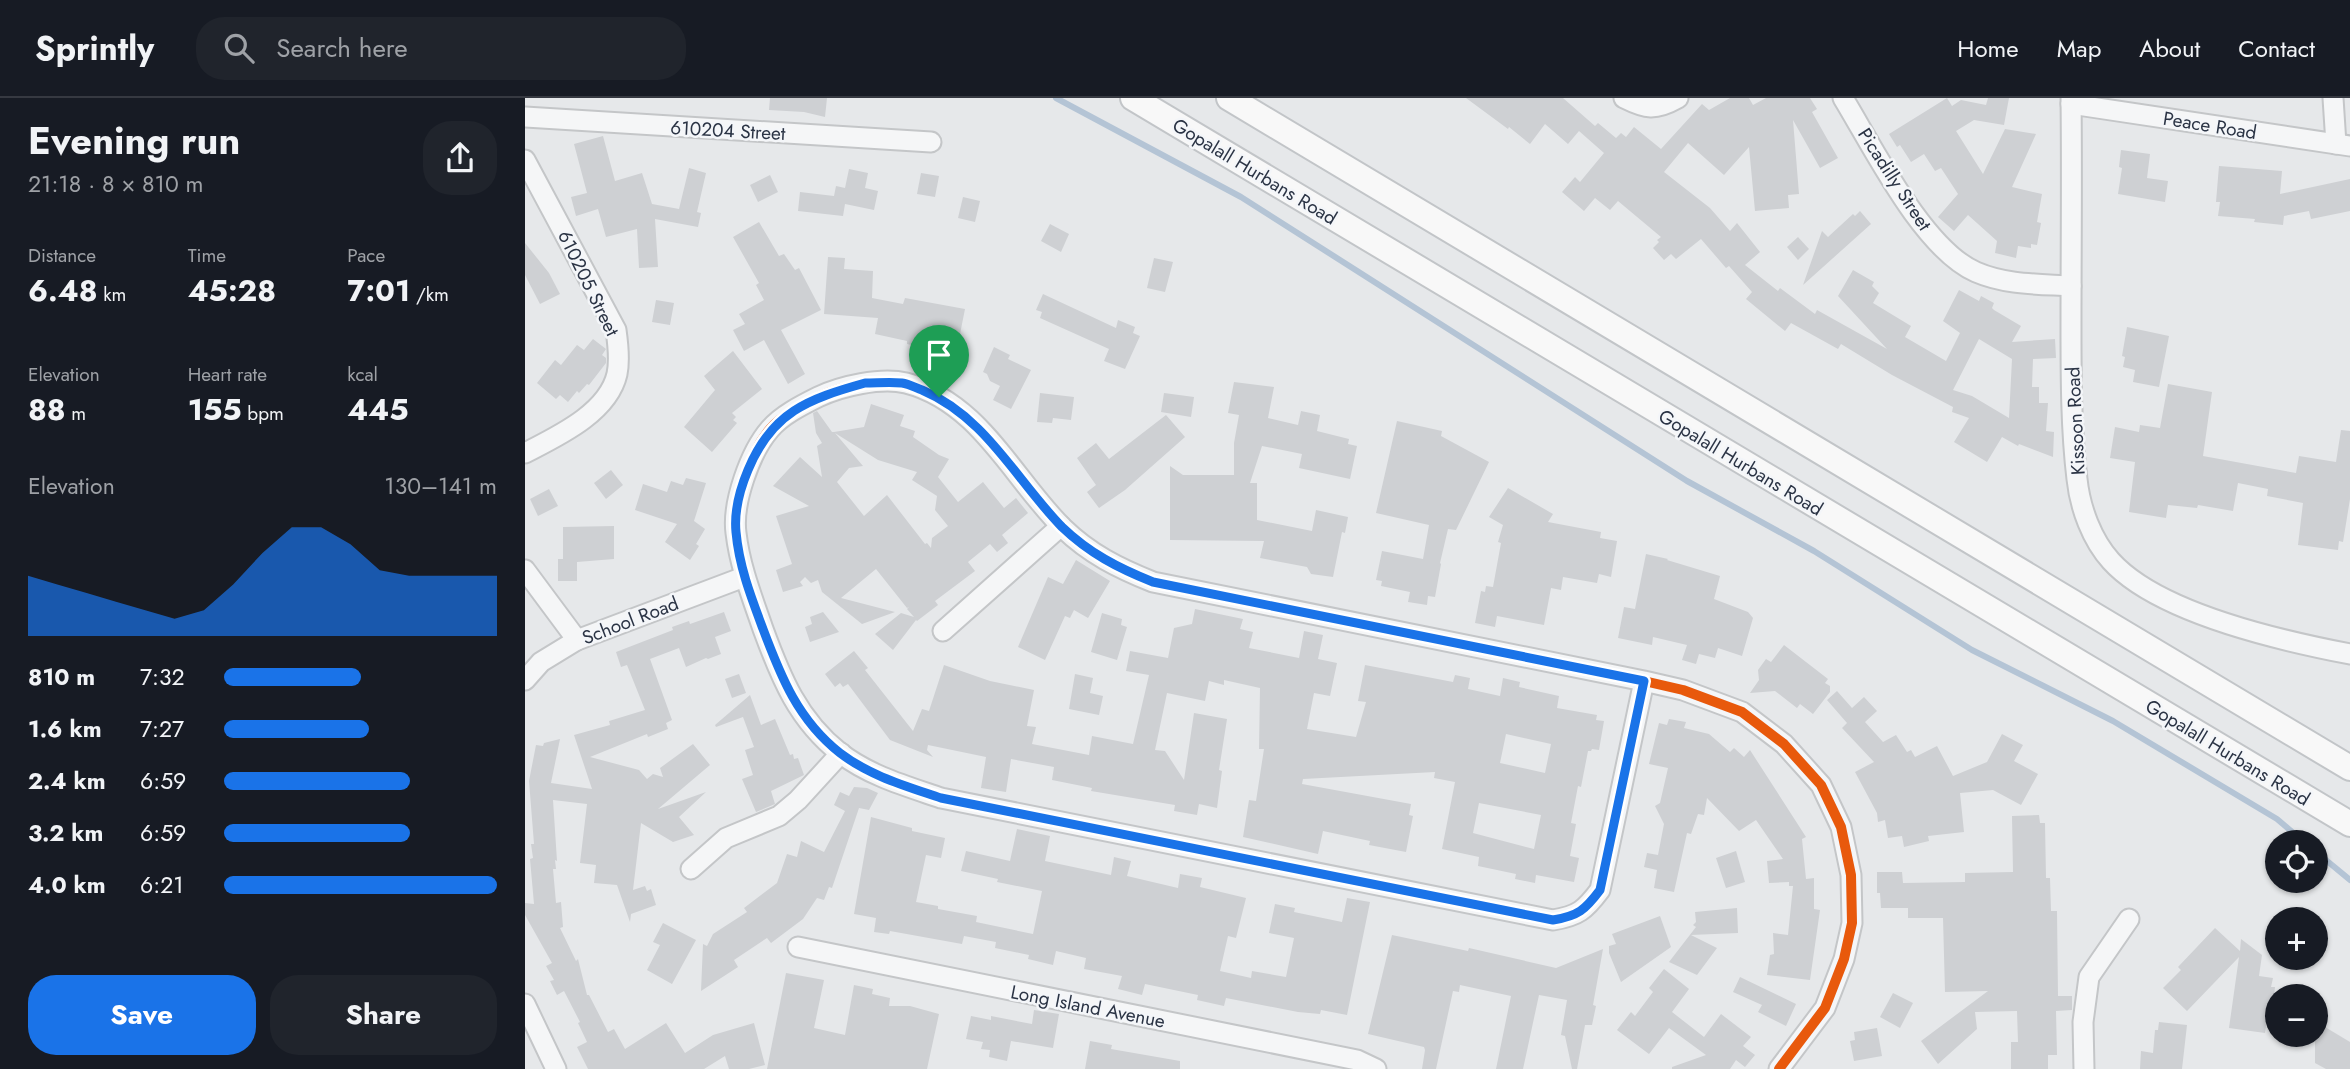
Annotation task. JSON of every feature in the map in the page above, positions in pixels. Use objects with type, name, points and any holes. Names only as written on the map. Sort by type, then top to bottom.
[{"type":"main road","name":"Gopalall Hurbans Road","points":[[1133,98],[2350,824]]},
{"type":"main road","points":[[1229,98],[2350,768]]},
{"type":"street","points":[[1624,98],[1644,108],[1661,106],[1678,98]]},
{"type":"street","name":"Picadilly Street","points":[[1843,98],[1917,219],[1945,251],[1974,271],[2004,281],[2071,286]]},
{"type":"street","points":[[2333,98],[2343,145]]},
{"type":"street","name":"Kissoon Road","points":[[2071,101],[2071,378],[2077,481],[2090,529],[2111,561],[2143,588],[2181,606],[2288,641],[2350,654]]},
{"type":"street","name":"Peace Road","points":[[2071,101],[2343,145]]},
{"type":"street","name":"610204 Street","points":[[525,117],[931,142]]},
{"type":"street","name":"610205 Street","points":[[525,160],[616,330],[619,352],[617,375],[599,407],[560,435],[525,453]]},
{"type":"street","points":[[1644,681],[1600,890],[1588,906],[1573,917],[1553,920],[941,798],[881,778],[841,753],[813,726],[791,698],[744,577],[736,530],[739,492],[770,429],[795,409],[825,394],[865,383],[905,383],[939,397],[972,421],[1007,458],[1061,526],[1089,551],[1116,568],[1153,582],[1644,681],[1683,690],[1742,712],[1784,744],[1821,785],[1840,827],[1851,875],[1852,923],[1845,959],[1825,1008],[1788,1066]]},
{"type":"street","points":[[943,631],[1061,526]]},
{"type":"street","points":[[525,570],[577,640]]},
{"type":"street","name":"School Road","points":[[525,680],[541,662],[577,640],[744,577]]},
{"type":"street","points":[[691,869],[726,838],[779,816],[798,800],[841,753]]},
{"type":"street","points":[[2084,1069],[2083,1022],[2089,977],[2129,919]]},
{"type":"street","name":"Long Island Avenue","points":[[798,947],[1357,1060],[1376,1069]]},
{"type":"street","points":[[525,1004],[556,1069]]},
{"type":"building","points":[[770,98],[827,98],[825,117],[804,112],[769,110]]},
{"type":"building","points":[[1466,98],[1563,98],[1595,126],[1598,123],[1616,138],[1621,133],[1626,137],[1634,127],[1661,149],[1702,104],[1709,110],[1730,98],[1749,98],[1753,105],[1766,98],[1810,98],[1817,109],[1812,112],[1838,158],[1820,168],[1793,120],[1799,194],[1788,195],[1789,208],[1755,211],[1749,147],[1724,175],[1688,143],[1664,172],[1710,208],[1730,231],[1737,223],[1760,252],[1745,265],[1778,291],[1780,288],[1815,314],[1817,310],[1887,349],[1838,296],[1853,270],[1874,282],[1872,286],[1879,293],[1873,303],[1911,326],[1905,337],[1946,361],[1960,333],[1943,321],[1959,290],[1979,301],[1981,296],[1994,303],[1994,310],[2021,326],[2012,342],[2055,339],[2056,358],[2033,359],[2032,387],[2039,387],[2039,403],[2048,403],[2046,431],[2054,432],[2053,457],[2019,444],[2018,446],[2002,437],[1987,462],[1954,442],[1969,418],[1952,412],[1953,407],[1841,344],[1838,349],[1791,323],[1785,331],[1746,299],[1752,292],[1701,239],[1676,259],[1671,254],[1664,260],[1653,248],[1661,237],[1618,201],[1610,210],[1595,198],[1584,211],[1562,192],[1575,177],[1580,182],[1604,153],[1579,131],[1568,144],[1545,124],[1530,144],[1509,127],[1508,129]],"holes":[[[1979,339],[2012,359],[2009,418],[1972,396],[1953,390]]]},
{"type":"building","points":[[1947,98],[1952,106],[1961,100],[1986,105],[1988,98],[2009,98],[2004,125],[1974,120],[1956,131],[1983,174],[2005,129],[2036,134],[2012,187],[2042,194],[2037,222],[2041,223],[2037,245],[2031,244],[2031,248],[2018,246],[2016,258],[1995,253],[1997,241],[1968,215],[1954,231],[1938,217],[1958,194],[1941,168],[1935,171],[1924,154],[1911,162],[1889,134]]},
{"type":"building","points":[[603,136],[615,181],[642,173],[652,204],[679,209],[689,168],[706,173],[697,212],[701,213],[698,227],[655,219],[658,267],[639,268],[637,229],[606,237],[598,209],[576,216],[571,197],[587,193],[574,144]]},
{"type":"building","points":[[2121,150],[2150,154],[2147,178],[2168,181],[2165,202],[2118,194],[2122,168],[2119,167]]},
{"type":"building","points":[[2219,166],[2282,171],[2280,194],[2350,179],[2350,211],[2311,219],[2309,211],[2284,216],[2283,225],[2254,222],[2255,219],[2218,216],[2220,202],[2216,202]]},
{"type":"building","points":[[849,169],[868,173],[865,188],[878,191],[874,210],[845,204],[843,216],[798,211],[800,192],[834,196],[836,186],[845,188]]},
{"type":"building","points":[[921,173],[939,176],[935,197],[917,194]]},
{"type":"building","points":[[770,175],[778,192],[758,202],[750,185]]},
{"type":"building","points":[[963,197],[980,201],[975,222],[958,218]]},
{"type":"building","points":[[1860,211],[1871,224],[1803,285],[1822,231],[1828,237]]},
{"type":"building","points":[[759,222],[779,256],[784,254],[795,270],[799,268],[821,310],[781,330],[805,374],[788,384],[764,340],[744,351],[733,330],[745,324],[739,314],[764,300],[756,285],[759,283],[733,237]]},
{"type":"building","points":[[1050,224],[1069,234],[1061,252],[1041,241]]},
{"type":"building","points":[[1798,237],[1809,249],[1798,260],[1787,247]]},
{"type":"building","points":[[525,243],[549,273],[560,294],[540,304],[525,275]]},
{"type":"building","points":[[828,257],[845,258],[844,269],[873,271],[872,298],[903,304],[905,298],[965,309],[957,349],[921,344],[921,347],[875,334],[878,318],[824,314]]},
{"type":"building","points":[[1154,258],[1173,262],[1165,292],[1147,288]]},
{"type":"building","points":[[1043,294],[1116,328],[1118,320],[1135,327],[1133,333],[1140,336],[1125,369],[1104,361],[1109,349],[1040,318],[1042,312],[1036,310]]},
{"type":"building","points":[[656,300],[674,303],[670,325],[652,322]]},
{"type":"building","points":[[2127,327],[2169,336],[2159,387],[2133,382],[2135,370],[2123,367]]},
{"type":"building","points":[[593,339],[606,349],[602,355],[606,358],[606,363],[589,385],[579,393],[577,391],[568,402],[560,395],[556,399],[537,383],[555,360],[561,365],[577,345],[584,350]]},
{"type":"building","points":[[994,347],[1010,355],[1008,359],[1031,370],[1011,409],[993,400],[1000,386],[990,381],[983,372]]},
{"type":"building","points":[[733,351],[762,389],[732,413],[736,417],[733,420],[737,423],[712,452],[684,427],[715,390],[704,376]]},
{"type":"building","points":[[1234,382],[1274,387],[1268,418],[1298,425],[1301,411],[1320,415],[1317,431],[1349,439],[1348,444],[1357,446],[1350,479],[1299,468],[1302,454],[1262,446],[1250,483],[1257,483],[1257,520],[1312,531],[1316,510],[1348,517],[1345,533],[1342,532],[1333,577],[1311,574],[1307,567],[1260,558],[1264,541],[1170,540],[1170,466],[1183,475],[1234,475],[1234,443],[1239,415],[1228,413]]},
{"type":"building","points":[[2168,384],[2212,392],[2203,456],[2296,473],[2299,456],[2336,462],[2341,430],[2350,431],[2350,499],[2343,542],[2339,541],[2338,550],[2298,545],[2303,503],[2267,496],[2268,489],[2238,483],[2233,511],[2198,505],[2197,508],[2168,505],[2166,518],[2129,512],[2135,462],[2110,458],[2115,427],[2139,432],[2140,425],[2160,428]]},
{"type":"building","points":[[1040,393],[1074,397],[1071,420],[1053,418],[1052,423],[1037,422]]},
{"type":"building","points":[[1164,393],[1194,397],[1191,417],[1161,412]]},
{"type":"building","points":[[871,404],[904,415],[900,426],[915,431],[913,437],[949,459],[938,477],[958,502],[983,482],[1004,508],[1016,498],[1028,513],[1002,535],[1008,543],[997,552],[990,544],[968,562],[975,571],[935,601],[938,605],[916,620],[893,650],[875,634],[901,613],[914,617],[907,609],[909,607],[907,608],[876,569],[841,598],[895,612],[862,624],[822,592],[818,580],[811,583],[805,577],[800,582],[803,586],[783,592],[776,570],[792,564],[776,516],[809,506],[773,486],[800,457],[822,477],[817,446],[822,443],[816,433],[813,413],[817,411],[832,432],[864,427]],"holes":[[[835,433],[878,460],[917,472],[912,480],[937,496],[935,510],[948,526],[932,538],[931,548],[887,495],[864,516],[837,482],[849,468],[863,466]]]},
{"type":"building","points":[[1166,415],[1185,437],[1125,490],[1099,508],[1087,492],[1096,485],[1077,458],[1096,443],[1109,459]]},
{"type":"building","points":[[1397,421],[1442,431],[1441,436],[1489,462],[1456,530],[1448,529],[1435,597],[1428,596],[1427,605],[1408,602],[1410,592],[1381,586],[1382,581],[1376,580],[1382,551],[1423,559],[1429,525],[1376,513]]},
{"type":"building","points":[[611,470],[623,485],[606,499],[594,483]]},
{"type":"building","points":[[686,478],[706,483],[694,521],[705,529],[690,560],[665,542],[677,524],[635,510],[643,484],[667,492],[671,481],[683,485]]},
{"type":"building","points":[[1508,488],[1553,514],[1548,522],[1601,532],[1600,538],[1617,541],[1611,577],[1599,574],[1597,583],[1563,577],[1561,590],[1551,588],[1544,625],[1497,616],[1495,627],[1475,623],[1481,591],[1485,592],[1486,586],[1493,587],[1501,543],[1498,542],[1503,525],[1489,517]]},
{"type":"building","points":[[549,489],[558,506],[538,516],[530,499]]},
{"type":"building","points":[[614,526],[614,559],[577,562],[577,581],[558,581],[558,559],[563,559],[563,527]]},
{"type":"building","points":[[1646,554],[1720,576],[1714,599],[1748,612],[1753,618],[1742,656],[1718,648],[1715,658],[1699,654],[1696,664],[1682,660],[1687,645],[1653,637],[1652,645],[1618,638],[1624,607],[1635,609]]},
{"type":"building","points":[[1076,560],[1110,581],[1088,618],[1074,610],[1070,618],[1065,616],[1045,660],[1018,647],[1048,577],[1063,584]]},
{"type":"building","points":[[1195,609],[1243,619],[1240,629],[1253,632],[1249,648],[1299,658],[1304,631],[1323,635],[1318,659],[1337,663],[1330,696],[1314,693],[1307,729],[1356,737],[1366,702],[1358,701],[1365,665],[1453,682],[1455,675],[1470,678],[1468,689],[1500,696],[1503,678],[1520,682],[1519,687],[1559,696],[1557,708],[1597,715],[1596,720],[1604,721],[1599,750],[1588,751],[1571,823],[1576,824],[1570,856],[1579,858],[1574,882],[1536,875],[1535,883],[1515,879],[1516,874],[1478,866],[1479,857],[1442,849],[1455,782],[1434,778],[1435,772],[1303,779],[1302,784],[1411,804],[1409,815],[1413,816],[1406,852],[1369,845],[1370,841],[1323,831],[1318,854],[1243,837],[1249,800],[1256,801],[1264,749],[1259,749],[1260,688],[1224,680],[1224,685],[1209,681],[1205,701],[1167,693],[1155,750],[1165,751],[1184,780],[1194,713],[1227,719],[1219,770],[1222,771],[1217,808],[1199,804],[1197,815],[1174,811],[1175,805],[1091,791],[1092,788],[1052,780],[1054,767],[1011,759],[1006,792],[981,788],[986,757],[928,745],[927,750],[933,757],[890,740],[848,684],[843,687],[840,683],[835,687],[825,674],[854,651],[868,668],[865,670],[913,731],[922,709],[929,711],[944,665],[990,681],[1034,690],[1027,726],[1036,727],[1032,744],[1089,755],[1092,736],[1133,744],[1149,675],[1126,671],[1130,651],[1168,658],[1174,628],[1192,624]],"holes":[[[1506,734],[1551,744],[1545,773],[1500,763]],[[1479,803],[1541,815],[1534,849],[1473,833]]]},
{"type":"building","points":[[724,612],[731,631],[715,637],[721,654],[686,667],[679,648],[650,659],[672,720],[666,723],[668,729],[648,737],[647,734],[590,757],[639,770],[647,779],[653,774],[663,777],[660,768],[693,744],[710,765],[658,809],[706,792],[679,817],[694,835],[673,842],[641,823],[633,890],[645,886],[647,891],[651,889],[656,905],[631,914],[630,922],[617,885],[594,883],[596,865],[580,863],[587,804],[553,800],[557,861],[555,860],[556,869],[553,869],[556,903],[561,902],[563,927],[560,928],[576,961],[578,959],[587,995],[608,1032],[614,1029],[625,1049],[666,1023],[685,1053],[713,1035],[754,1023],[765,1065],[749,1069],[729,1069],[725,1056],[704,1069],[588,1069],[577,1047],[587,1042],[578,1023],[580,1022],[564,991],[557,995],[550,981],[554,980],[546,966],[552,963],[525,915],[525,903],[534,904],[530,859],[533,858],[531,844],[534,844],[529,781],[536,745],[543,746],[544,743],[560,739],[551,783],[592,789],[574,735],[610,725],[609,721],[645,710],[627,665],[621,667],[616,652],[673,630],[672,627],[689,621],[690,624]]},
{"type":"building","points":[[823,612],[839,632],[810,642],[805,627],[812,624],[810,617]]},
{"type":"building","points":[[1102,613],[1122,619],[1121,625],[1127,627],[1117,660],[1091,652]]},
{"type":"building","points":[[1784,645],[1828,679],[1825,683],[1830,686],[1830,692],[1813,714],[1800,704],[1797,708],[1775,691],[1750,693],[1759,680],[1758,670],[1766,659],[1771,662]]},
{"type":"building","points":[[739,674],[746,693],[732,698],[725,679]]},
{"type":"building","points":[[1075,674],[1093,678],[1090,693],[1103,696],[1099,715],[1069,709]]},
{"type":"building","points":[[1837,691],[1852,708],[1864,697],[1877,711],[1865,722],[1883,742],[1896,735],[1907,752],[1911,750],[1915,757],[1937,746],[1953,776],[1987,762],[2002,734],[2023,745],[2014,761],[2038,774],[2021,805],[1993,790],[1960,793],[1964,832],[1928,836],[1929,841],[1904,847],[1902,836],[1888,838],[1885,820],[1878,822],[1877,813],[1855,772],[1874,762],[1842,728],[1847,723],[1827,700]]},
{"type":"building","points":[[750,695],[761,725],[775,719],[790,755],[793,754],[794,759],[798,758],[804,775],[771,791],[775,804],[756,812],[742,779],[753,775],[745,750],[754,747],[743,717],[716,727],[715,725]]},
{"type":"building","points":[[1669,719],[1686,722],[1684,728],[1709,734],[1730,752],[1734,748],[1744,757],[1750,750],[1806,837],[1802,839],[1806,879],[1814,878],[1814,909],[1820,910],[1810,980],[1767,975],[1770,955],[1774,954],[1773,933],[1788,935],[1793,886],[1789,886],[1789,882],[1769,883],[1767,861],[1783,859],[1756,820],[1739,831],[1707,798],[1704,815],[1698,814],[1691,834],[1687,833],[1674,892],[1654,888],[1657,870],[1644,867],[1647,853],[1658,855],[1664,824],[1655,806],[1660,803],[1668,768],[1649,764],[1659,723],[1667,725]]},
{"type":"building","points":[[854,787],[867,788],[878,793],[869,810],[859,808],[832,888],[829,887],[824,900],[817,898],[803,919],[771,943],[767,938],[734,960],[738,967],[701,991],[703,944],[707,946],[713,934],[747,912],[744,908],[777,883],[787,854],[797,857],[801,841],[824,852],[845,811],[834,805],[840,792],[849,796]]},
{"type":"building","points":[[2039,815],[2040,823],[2045,823],[2046,878],[2050,878],[2051,911],[2057,911],[2058,996],[2072,996],[2072,1010],[2056,1011],[2057,1055],[2048,1055],[2048,1069],[2011,1069],[2011,1042],[2018,1042],[2017,1011],[1975,1012],[1977,1029],[1938,1064],[1921,1041],[1988,991],[1945,992],[1943,918],[1908,918],[1908,908],[1881,908],[1880,893],[1877,893],[1877,872],[1902,872],[1903,883],[1965,882],[1965,873],[2013,872],[2012,816]]},
{"type":"building","points":[[871,817],[912,828],[912,831],[945,838],[941,858],[926,855],[916,902],[977,916],[976,922],[1033,934],[1042,891],[961,871],[966,851],[1010,861],[1017,829],[1050,836],[1045,861],[1111,875],[1114,857],[1131,861],[1127,876],[1178,888],[1180,874],[1202,878],[1200,887],[1246,898],[1236,938],[1228,936],[1220,971],[1251,978],[1252,971],[1286,977],[1294,938],[1269,933],[1275,904],[1295,908],[1294,912],[1342,922],[1347,898],[1370,902],[1347,1015],[1321,1010],[1320,1014],[1298,1012],[1226,998],[1224,1006],[1197,1000],[1198,995],[1145,984],[1142,995],[1118,989],[1122,976],[1084,969],[1086,958],[1056,951],[1053,965],[1028,959],[1029,955],[995,948],[996,942],[964,936],[962,944],[890,931],[889,934],[874,932],[876,918],[854,914]]},
{"type":"building","points":[[1736,851],[1745,882],[1726,888],[1716,858]]},
{"type":"building","points":[[1737,908],[1738,933],[1691,935],[1717,948],[1697,975],[1669,962],[1696,927],[1693,925],[1696,922],[1695,912]]},
{"type":"building","points":[[1660,916],[1671,947],[1621,982],[1609,953],[1609,946],[1616,944],[1612,934]]},
{"type":"building","points":[[663,923],[696,940],[672,984],[647,970],[660,945],[653,942]]},
{"type":"building","points":[[2215,928],[2240,951],[2241,939],[2262,955],[2259,976],[2273,978],[2272,984],[2265,984],[2265,1033],[2229,1028],[2239,957],[2187,1011],[2163,988],[2181,970],[2178,967]]},
{"type":"building","points":[[1392,935],[1468,951],[1469,948],[1556,968],[1603,949],[1592,1025],[1585,1025],[1577,1069],[1572,1069],[1565,1036],[1561,1035],[1567,1000],[1539,995],[1523,1069],[1496,1069],[1511,996],[1460,985],[1459,992],[1453,991],[1436,1069],[1422,1069],[1424,1047],[1368,1034]]},
{"type":"building","points":[[1664,969],[1689,989],[1672,1012],[1704,1037],[1721,1014],[1751,1037],[1743,1046],[1755,1055],[1745,1067],[1736,1060],[1730,1069],[1672,1069],[1706,1055],[1669,1028],[1649,1054],[1617,1030],[1631,1012],[1635,1016],[1653,992],[1649,988]]},
{"type":"building","points":[[786,973],[824,980],[814,1028],[845,1035],[854,985],[873,989],[872,994],[890,998],[889,1006],[910,1006],[939,1014],[927,1069],[767,1069]]},
{"type":"building","points":[[1740,977],[1796,1004],[1786,1026],[1758,1012],[1762,1005],[1733,992]]},
{"type":"building","points":[[1893,993],[1913,1003],[1900,1028],[1880,1017]]},
{"type":"building","points":[[1034,1010],[1059,1014],[1053,1048],[1011,1041],[1007,1061],[989,1057],[990,1050],[981,1049],[983,1042],[966,1039],[971,1016],[991,1020],[991,1016],[1032,1024]]},
{"type":"building","points":[[2159,1022],[2187,1025],[2182,1069],[2140,1069],[2141,1051],[2153,1053],[2155,1030],[2158,1030]]},
{"type":"building","points":[[1877,1028],[1882,1056],[1854,1061],[1850,1041],[1855,1040],[1854,1032]]},
{"type":"building","points":[[2328,1029],[2350,1042],[2350,1069],[2326,1069],[2315,1063],[2315,1047],[2328,1047]]},
{"type":"building","points":[[1090,1041],[1112,1045],[1111,1049],[1180,1061],[1180,1069],[1085,1069]]},
{"type":"waterway","points":[[1056,98],[1241,197],[1687,481],[1814,551],[1972,650],[2113,721],[2277,819],[2290,830]]},
{"type":"waterway","points":[[2328,862],[2350,880]]},
{"type":"cycle path","points":[[1644,681],[1600,890],[1580,911],[1553,920],[941,798],[889,780],[864,768],[840,753],[813,727],[784,681],[743,570],[736,533],[737,507],[749,464],[770,429],[786,415],[818,397],[849,386],[885,381],[906,383],[932,393],[975,424],[1045,508],[1073,537],[1105,559],[1153,582],[1644,681],[1683,690],[1742,712],[1784,744],[1821,785],[1841,827],[1851,875],[1852,923],[1844,959],[1825,1008],[1779,1069]]},
{"type":"route","points":[[865,383],[905,383],[939,397],[972,421],[1007,458],[1061,526],[1089,551],[1116,568],[1153,582],[1644,681],[1600,890],[1588,906],[1573,917],[1553,920],[941,798],[881,778],[841,753],[813,726],[791,698],[775,662],[744,577],[736,530],[739,492],[770,429],[795,409],[825,394],[865,383]]}]
